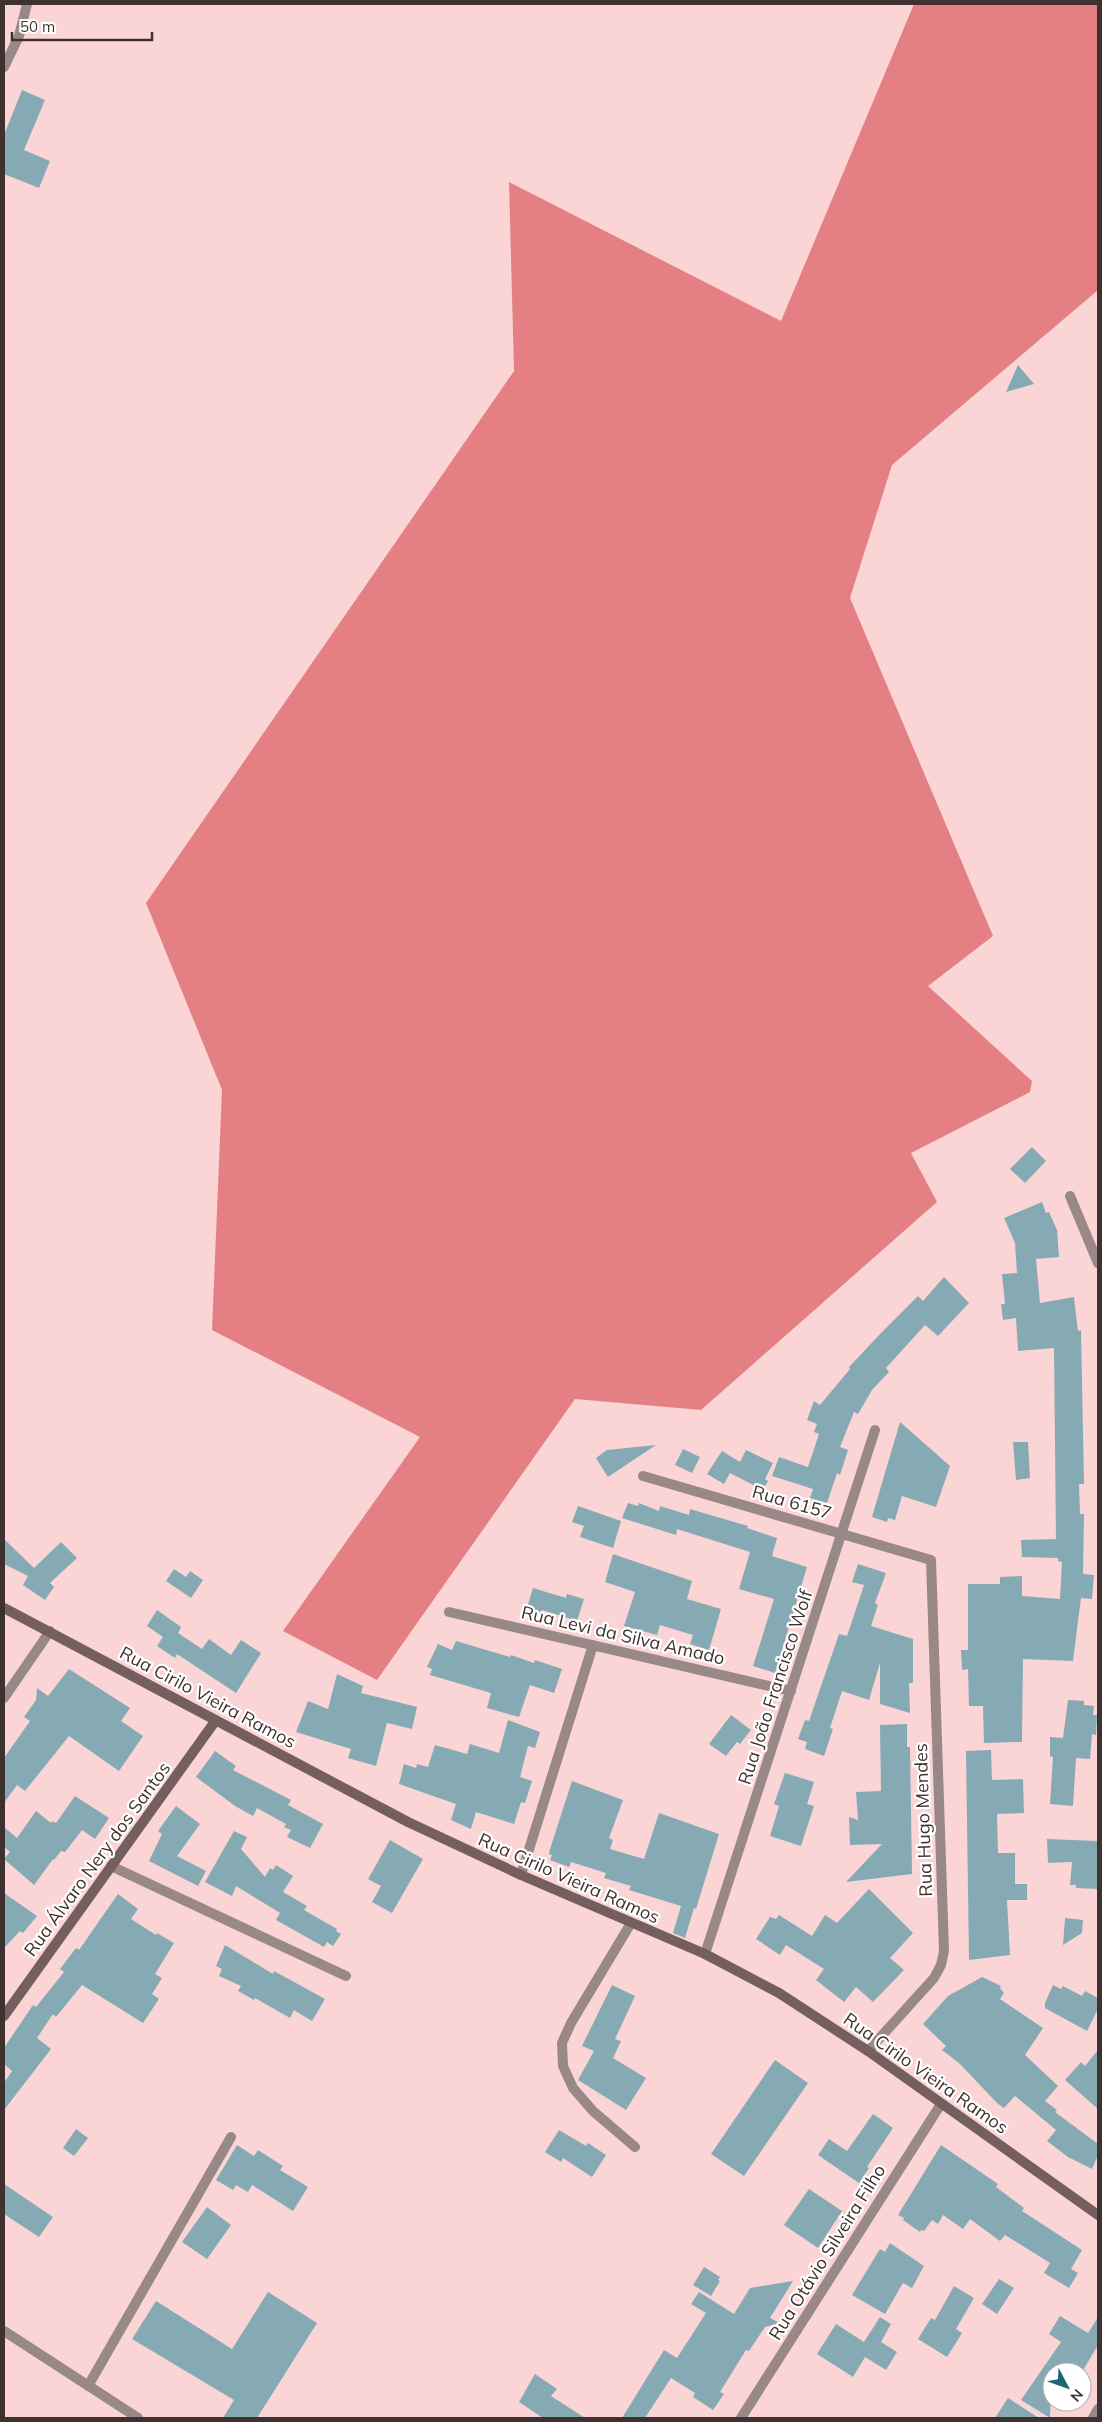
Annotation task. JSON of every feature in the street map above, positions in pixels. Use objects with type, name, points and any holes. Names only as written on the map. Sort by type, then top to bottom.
[{"type":"main road","name":"Rua Cirilo Vieira Ramos","points":[[4,1608],[408,1822],[520,1875],[705,1954],[779,1993],[868,2051],[1098,2215]]},
{"type":"main road","name":"Rua Álvaro Nery dos Santos","points":[[4,2016],[216,1720]]},
{"type":"street","points":[[4,67],[19,36],[27,4]]},
{"type":"street","points":[[1070,1196],[1098,1262]]},
{"type":"street","name":"Rua João Francisco Wolf","points":[[705,1954],[875,1430]]},
{"type":"street","name":"Rua 6157","points":[[643,1476],[931,1560]]},
{"type":"street","name":"Rua Hugo Mendes","points":[[868,2051],[934,1978],[941,1965],[944,1951],[931,1560]]},
{"type":"street","name":"Rua Levi da Silva Amado","points":[[449,1612],[790,1691]]},
{"type":"street","points":[[4,1698],[50,1632]]},
{"type":"street","points":[[520,1875],[593,1645]]},
{"type":"street","points":[[111,1866],[346,1976]]},
{"type":"street","points":[[630,1923],[571,2023],[562,2044],[563,2066],[572,2088],[593,2111],[635,2147]]},
{"type":"street","name":"Rua Otávio Silveira Filho","points":[[741,2418],[941,2104]]},
{"type":"street","points":[[88,2386],[231,2137]]},
{"type":"street","points":[[4,2331],[138,2418]]},
{"type":"street","points":[[1093,2418],[1098,2409]]},
{"type":"shaded area","points":[[914,4],[1098,4],[1098,290],[892,465],[850,598],[993,936],[928,986],[1032,1081],[1030,1092],[911,1153],[937,1202],[701,1410],[575,1399],[377,1680],[283,1631],[420,1437],[212,1330],[222,1090],[146,903],[514,371],[509,182],[781,321]]},
{"type":"building","points":[[22,90],[45,100],[24,150],[50,161],[39,188],[4,174],[4,135]]},
{"type":"building","points":[[1018,365],[1034,384],[1006,392]]},
{"type":"building","points":[[1032,1147],[1046,1161],[1025,1183],[1010,1169]]},
{"type":"building","points":[[1042,1202],[1046,1213],[1049,1212],[1057,1230],[1059,1257],[1036,1259],[1040,1303],[1074,1297],[1078,1331],[1081,1330],[1084,1484],[1079,1484],[1080,1514],[1084,1514],[1083,1574],[1094,1575],[1092,1599],[1081,1598],[1073,1661],[1023,1659],[1022,1742],[984,1743],[983,1706],[969,1706],[968,1669],[962,1670],[961,1650],[968,1650],[968,1584],[1000,1584],[1000,1577],[1022,1576],[1022,1596],[1060,1599],[1062,1562],[1058,1561],[1058,1558],[1022,1557],[1021,1540],[1056,1539],[1054,1348],[1018,1351],[1016,1318],[1003,1320],[1001,1304],[1005,1304],[1002,1274],[1017,1273],[1015,1243],[1004,1218]]},
{"type":"building","points":[[944,1277],[969,1303],[938,1336],[925,1325],[886,1368],[889,1372],[872,1390],[858,1414],[854,1412],[840,1447],[848,1450],[840,1475],[837,1473],[827,1503],[810,1498],[813,1489],[772,1476],[779,1457],[808,1467],[819,1434],[814,1432],[817,1424],[807,1420],[814,1401],[820,1405],[850,1369],[849,1367],[882,1332],[918,1296],[923,1301]]},
{"type":"building","points":[[900,1422],[950,1466],[936,1507],[902,1496],[895,1520],[888,1518],[887,1522],[872,1517]]},
{"type":"building","points":[[1013,1442],[1028,1442],[1030,1478],[1016,1480]]},
{"type":"building","points":[[656,1445],[608,1477],[596,1458],[607,1450]]},
{"type":"building","points":[[683,1449],[700,1457],[692,1473],[675,1465]]},
{"type":"building","points":[[746,1450],[773,1463],[765,1479],[768,1481],[763,1490],[730,1473],[724,1484],[707,1474],[722,1451],[740,1462]]},
{"type":"building","points":[[628,1503],[638,1506],[639,1503],[659,1511],[660,1506],[689,1515],[690,1509],[748,1526],[747,1528],[777,1538],[772,1556],[807,1567],[775,1673],[753,1666],[774,1599],[739,1589],[750,1552],[677,1529],[676,1535],[622,1518]]},
{"type":"building","points":[[578,1506],[621,1521],[613,1548],[580,1537],[584,1526],[572,1522]]},
{"type":"building","points":[[4,1539],[34,1568],[61,1542],[77,1558],[50,1583],[54,1587],[45,1600],[23,1585],[28,1576],[4,1564]]},
{"type":"building","points":[[613,1554],[692,1581],[687,1599],[721,1609],[709,1650],[690,1644],[693,1635],[660,1625],[657,1635],[624,1626],[635,1592],[605,1582]]},
{"type":"building","points":[[858,1564],[886,1573],[875,1603],[878,1605],[871,1626],[913,1639],[913,1683],[909,1683],[910,1713],[880,1704],[880,1663],[869,1700],[842,1691],[830,1728],[833,1729],[824,1756],[805,1749],[807,1742],[798,1739],[805,1720],[809,1721],[839,1634],[847,1636],[864,1585],[852,1582]]},
{"type":"building","points":[[174,1569],[186,1577],[190,1571],[203,1580],[191,1598],[166,1581]]},
{"type":"building","points":[[533,1588],[566,1598],[567,1594],[584,1599],[577,1621],[542,1610],[540,1619],[525,1614]]},
{"type":"building","points":[[157,1610],[181,1627],[178,1633],[202,1649],[209,1639],[231,1655],[241,1640],[261,1653],[236,1693],[177,1654],[175,1658],[157,1646],[163,1637],[147,1626]]},
{"type":"building","points":[[456,1641],[534,1663],[535,1660],[562,1669],[554,1693],[530,1685],[519,1717],[487,1708],[491,1693],[430,1675],[432,1669],[427,1667],[438,1644],[452,1650]]},
{"type":"building","points":[[69,1669],[130,1708],[121,1721],[143,1736],[119,1771],[69,1736],[25,1791],[17,1785],[4,1803],[4,1758],[30,1721],[24,1717],[36,1700],[37,1688],[48,1696]]},
{"type":"building","points":[[337,1674],[363,1686],[361,1693],[417,1707],[412,1729],[387,1723],[376,1766],[348,1758],[351,1749],[296,1732],[308,1701],[328,1709]]},
{"type":"building","points":[[1068,1700],[1084,1701],[1084,1705],[1094,1706],[1093,1715],[1097,1715],[1096,1735],[1092,1734],[1090,1759],[1076,1758],[1073,1806],[1050,1804],[1053,1757],[1050,1756],[1050,1737],[1063,1738]]},
{"type":"building","points":[[731,1715],[751,1730],[740,1744],[737,1742],[726,1756],[709,1744]]},
{"type":"building","points":[[508,1720],[540,1732],[535,1748],[528,1746],[520,1777],[532,1781],[525,1803],[521,1802],[514,1824],[476,1812],[471,1829],[451,1820],[456,1804],[399,1784],[404,1764],[416,1768],[417,1764],[428,1767],[435,1745],[467,1754],[470,1744],[499,1753]]},
{"type":"building","points":[[907,1724],[907,1747],[910,1747],[912,1874],[846,1882],[882,1844],[850,1845],[849,1817],[858,1820],[856,1792],[881,1791],[880,1725]]},
{"type":"building","points":[[991,1750],[992,1780],[1023,1779],[1024,1813],[997,1814],[998,1853],[1015,1853],[1015,1884],[1027,1884],[1027,1900],[1007,1900],[1010,1955],[969,1960],[966,1751]]},
{"type":"building","points":[[215,1751],[236,1766],[233,1770],[291,1800],[288,1805],[323,1824],[310,1848],[287,1837],[291,1830],[284,1827],[286,1824],[257,1808],[253,1816],[235,1806],[196,1777]]},
{"type":"building","points":[[785,1773],[814,1782],[807,1804],[814,1806],[801,1846],[770,1836],[779,1806],[774,1804]]},
{"type":"building","points":[[572,1781],[623,1800],[609,1838],[613,1840],[610,1849],[644,1859],[659,1813],[719,1834],[685,1938],[673,1933],[681,1906],[629,1890],[631,1886],[604,1878],[606,1873],[571,1862],[569,1867],[550,1860],[552,1855],[549,1854],[550,1849]]},
{"type":"building","points":[[75,1796],[109,1818],[95,1839],[82,1830],[65,1852],[61,1851],[53,1859],[34,1885],[4,1859],[10,1852],[4,1847],[4,1827],[17,1838],[36,1811],[51,1823],[52,1821],[56,1823]]},
{"type":"building","points":[[176,1806],[200,1824],[177,1856],[206,1871],[198,1886],[149,1861],[162,1834],[158,1831]]},
{"type":"building","points":[[234,1831],[247,1837],[241,1849],[265,1877],[270,1868],[273,1870],[276,1865],[293,1876],[283,1892],[307,1906],[304,1910],[337,1929],[336,1931],[341,1934],[333,1946],[327,1942],[324,1947],[276,1920],[280,1913],[236,1886],[232,1896],[205,1882]]},
{"type":"building","points":[[1047,1839],[1098,1841],[1098,1889],[1076,1888],[1076,1885],[1070,1885],[1072,1862],[1048,1863]]},
{"type":"building","points":[[390,1840],[423,1859],[392,1913],[372,1902],[381,1886],[368,1879]]},
{"type":"building","points":[[869,1889],[913,1933],[890,1958],[904,1970],[873,2002],[856,1987],[844,2002],[816,1980],[824,1969],[786,1945],[780,1955],[756,1939],[770,1917],[776,1919],[779,1915],[812,1936],[825,1915],[837,1923]]},
{"type":"building","points":[[4,1893],[37,1916],[23,1933],[20,1931],[4,1948]]},
{"type":"building","points":[[118,1894],[138,1909],[131,1919],[156,1935],[157,1933],[174,1943],[155,1974],[162,1978],[152,1994],[159,1999],[143,2023],[82,1985],[56,2017],[53,2014],[37,2038],[51,2049],[4,2110],[4,2083],[12,2071],[4,2064],[4,2048],[33,2005],[36,2007],[64,1972],[60,1969],[76,1948],[79,1950]]},
{"type":"building","points":[[1065,1918],[1083,1920],[1082,1933],[1063,1945]]},
{"type":"building","points":[[225,1945],[273,1974],[274,1971],[325,1999],[312,2021],[294,2010],[290,2018],[255,1998],[254,2000],[238,1991],[241,1986],[219,1976],[222,1969],[216,1966]]},
{"type":"building","points":[[982,1977],[1001,1986],[1000,1988],[1004,1993],[1000,1999],[1043,2028],[1025,2055],[1058,2086],[1045,2101],[1057,2110],[1055,2112],[1098,2144],[1098,2155],[1092,2169],[1068,2157],[1047,2141],[1056,2130],[1015,2096],[1004,2108],[998,2104],[959,2063],[942,2050],[946,2046],[923,2024],[948,1996]]},
{"type":"building","points":[[612,1985],[635,1996],[615,2039],[621,2041],[613,2058],[646,2078],[626,2110],[578,2080],[594,2051],[582,2046]]},
{"type":"building","points":[[1053,1985],[1061,1989],[1063,1986],[1082,1996],[1085,1991],[1098,1998],[1098,2009],[1087,2031],[1045,2008],[1045,2003]]},
{"type":"building","points":[[1098,2050],[1098,2109],[1065,2080],[1081,2062],[1085,2066]]},
{"type":"building","points":[[775,2060],[808,2083],[744,2176],[711,2154]]},
{"type":"building","points":[[873,2114],[893,2128],[867,2167],[869,2168],[859,2183],[818,2155],[829,2139],[847,2151]]},
{"type":"building","points":[[76,2129],[88,2138],[74,2156],[63,2148]]},
{"type":"building","points":[[559,2130],[586,2146],[588,2143],[606,2155],[592,2177],[563,2158],[561,2162],[545,2152]]},
{"type":"building","points":[[237,2145],[254,2156],[258,2150],[283,2166],[280,2170],[308,2187],[293,2211],[252,2185],[248,2192],[236,2185],[233,2190],[216,2180]]},
{"type":"building","points":[[941,2145],[998,2184],[996,2187],[1024,2208],[1022,2211],[1082,2250],[1071,2269],[1078,2273],[1069,2288],[1044,2273],[1050,2263],[1005,2235],[1000,2241],[970,2219],[963,2229],[943,2215],[938,2224],[932,2220],[924,2231],[921,2230],[920,2232],[898,2215]]},
{"type":"building","points":[[4,2184],[53,2217],[39,2237],[4,2214]]},
{"type":"building","points":[[809,2189],[842,2211],[818,2248],[784,2225]]},
{"type":"building","points":[[207,2207],[231,2225],[207,2259],[182,2242]]},
{"type":"building","points":[[890,2243],[924,2266],[912,2288],[903,2283],[885,2314],[852,2295],[880,2249],[885,2252]]},
{"type":"building","points":[[704,2267],[720,2277],[718,2280],[720,2281],[711,2296],[693,2285]]},
{"type":"building","points":[[999,2279],[1014,2288],[997,2314],[982,2304]]},
{"type":"building","points":[[793,2281],[770,2318],[780,2323],[765,2327],[749,2351],[746,2350],[720,2392],[724,2394],[713,2410],[693,2397],[695,2393],[671,2378],[645,2418],[622,2418],[664,2350],[677,2358],[706,2313],[691,2304],[699,2292],[734,2314],[750,2288]]},
{"type":"building","points":[[954,2286],[974,2298],[956,2329],[962,2333],[947,2357],[918,2339],[931,2318],[935,2320]]},
{"type":"building","points":[[268,2292],[317,2323],[257,2418],[223,2418],[234,2400],[132,2339],[156,2301],[232,2349]]},
{"type":"building","points":[[1060,2316],[1088,2333],[1098,2317],[1098,2345],[1088,2362],[1047,2362],[1061,2342],[1049,2334]]},
{"type":"building","points":[[880,2317],[891,2324],[881,2342],[897,2352],[886,2370],[865,2357],[853,2377],[817,2354],[836,2324],[864,2342]]},
{"type":"building","points":[[1042,2370],[1042,2412],[1050,2412],[1050,2418],[1021,2400]]},
{"type":"building","points":[[535,2374],[557,2389],[551,2396],[585,2418],[543,2418],[519,2402]]},
{"type":"building","points":[[1008,2398],[1039,2418],[995,2418]]}]
